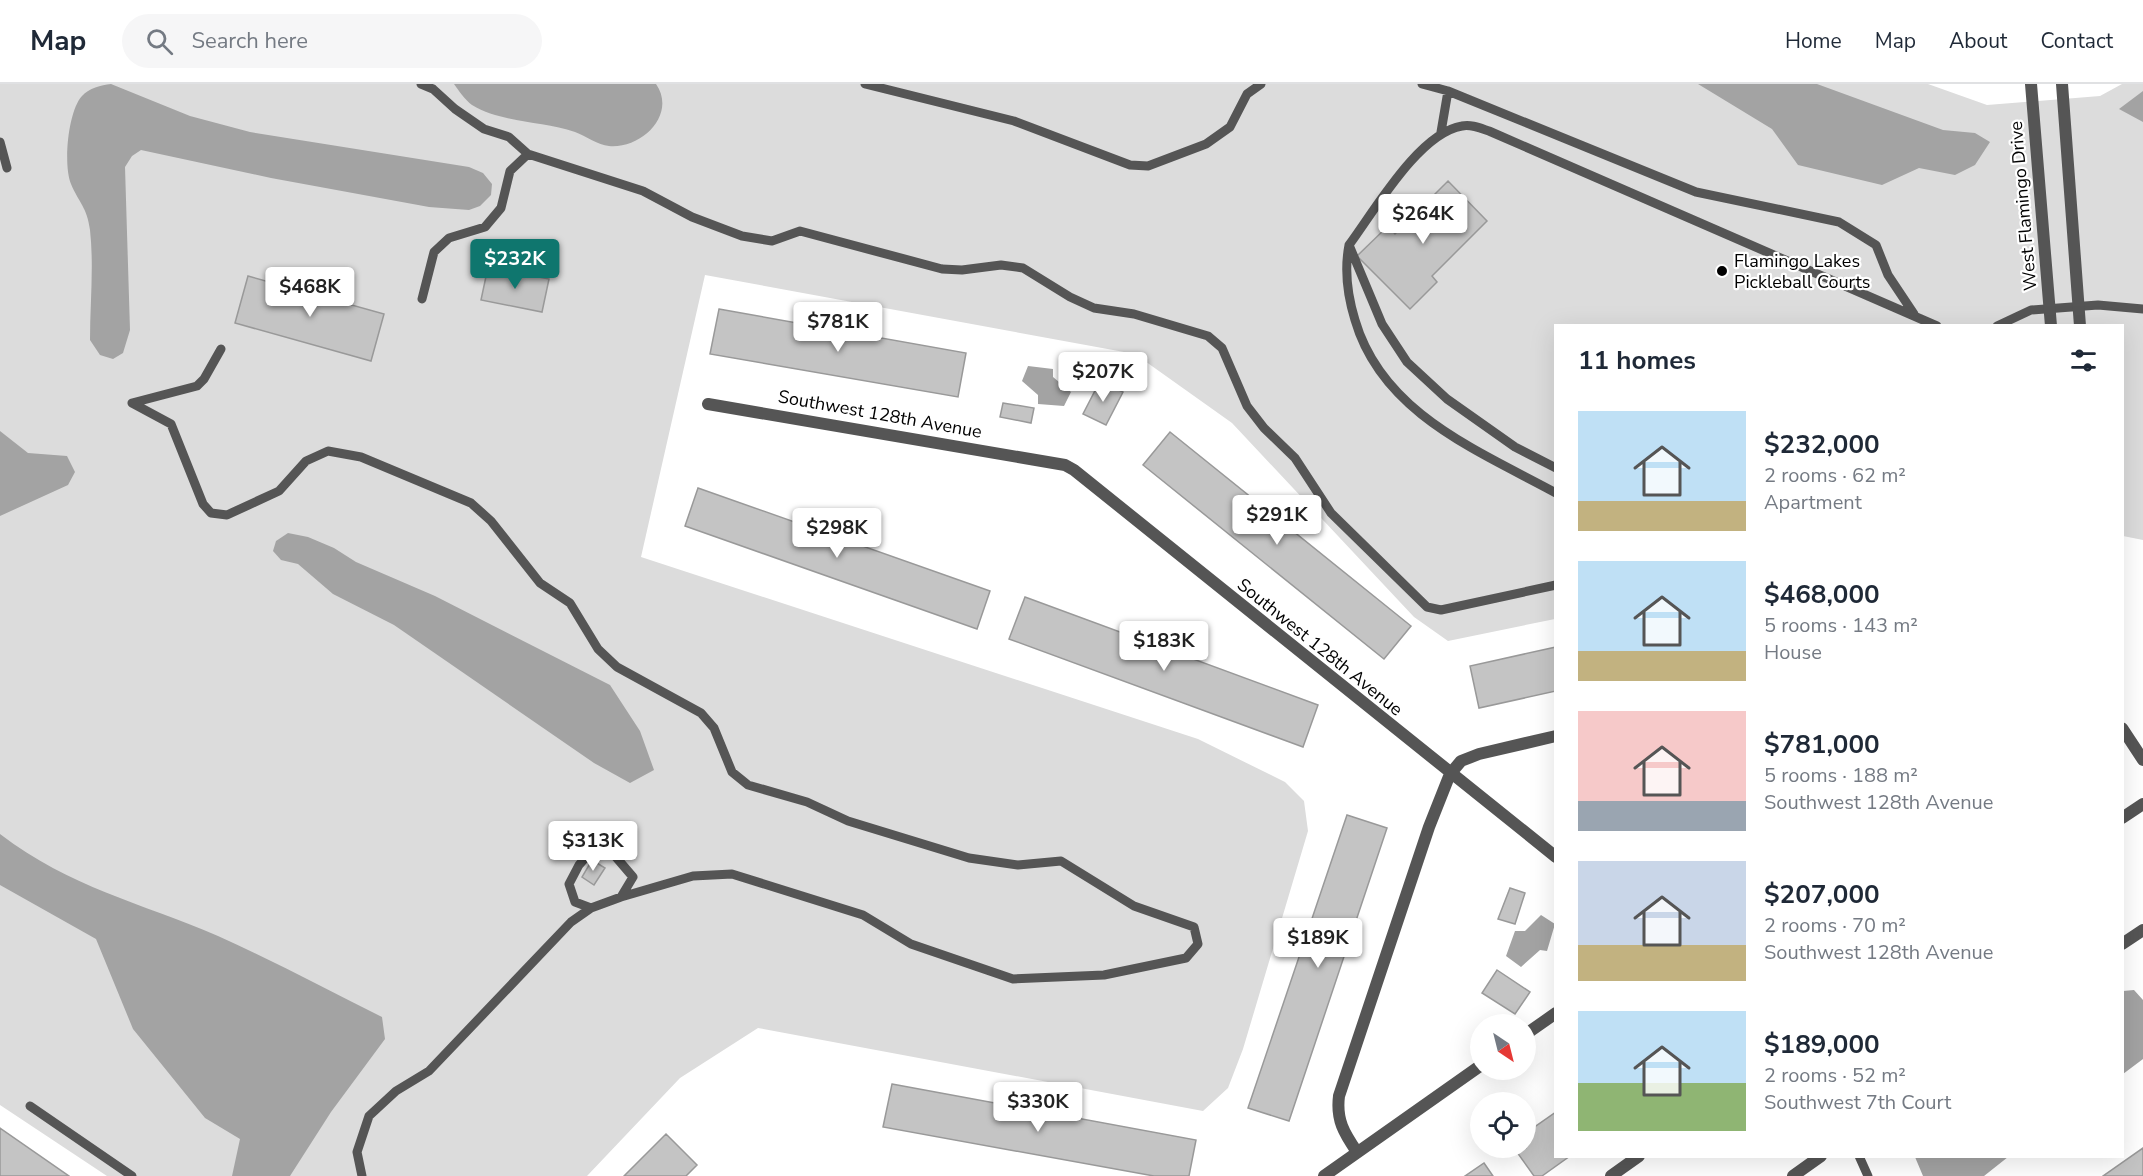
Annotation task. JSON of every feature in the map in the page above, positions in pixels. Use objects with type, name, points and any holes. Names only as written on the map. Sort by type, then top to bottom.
[{"type":"street","name":"West Flamingo Drive","points":[[2031,84],[2051,324]]},
{"type":"street","points":[[2062,84],[2080,324]]},
{"type":"street","name":"Southwest 128th Avenue","points":[[708,404],[1070,468],[1084,476],[1450,774],[1554,855]]},
{"type":"street","points":[[2124,731],[2143,760]]},
{"type":"street","points":[[1358,1152],[1342,1132],[1337,1110],[1339,1096],[1424,843],[1450,774],[1461,761],[1479,754],[1554,736]]},
{"type":"street","points":[[2124,818],[2143,804]]},
{"type":"street","points":[[2124,943],[2143,930]]},
{"type":"street","points":[[1536,1027],[1554,1014]]},
{"type":"street","points":[[1324,1176],[1470,1073]]},
{"type":"street","points":[[1611,1176],[1636,1158]]},
{"type":"street","points":[[1793,1176],[1818,1158]]},
{"type":"lane","points":[[421,84],[433,89],[455,109],[484,129],[509,137],[528,154],[643,191],[692,217],[742,236],[772,241],[800,231],[942,269],[962,270],[1001,265],[1023,267],[1070,297],[1094,308],[1134,314],[1208,336],[1222,348],[1247,406],[1264,428],[1295,458],[1331,513],[1427,607],[1441,610],[1554,585]]},
{"type":"lane","points":[[865,84],[1014,121],[1130,165],[1148,166],[1206,144],[1230,127],[1247,94],[1261,84]]},
{"type":"lane","points":[[1422,84],[1448,91],[1696,192],[1839,222],[1876,245],[1888,275],[1914,314]]},
{"type":"lane","points":[[1441,132],[1448,91]]},
{"type":"lane","points":[[1554,492],[1446,433],[1407,403],[1375,368],[1362,346],[1344,270],[1349,244],[1422,146],[1441,132],[1463,125],[1489,131],[1933,324]]},
{"type":"lane","points":[[0,142],[7,168]]},
{"type":"lane","points":[[422,299],[434,252],[449,238],[485,227],[501,208],[510,171],[528,154]]},
{"type":"lane","points":[[1349,244],[1382,324],[1407,362],[1448,399],[1515,447],[1554,467]]},
{"type":"lane","points":[[2001,324],[2031,310],[2079,306],[2143,309]]},
{"type":"lane","points":[[221,349],[204,379],[197,386],[132,403],[171,424],[203,504],[211,513],[227,515],[279,491],[306,461],[328,451],[361,457],[471,503],[491,521],[540,583],[570,603],[598,649],[617,667],[701,713],[714,728],[732,772],[748,785],[807,802],[848,821],[969,858],[1017,864],[1060,861],[1134,906],[1194,927],[1198,944],[1186,958],[1104,975],[1013,979],[911,944],[863,915],[732,874],[693,876],[591,908],[571,922],[429,1071],[396,1091],[369,1116],[357,1152],[362,1176]]},
{"type":"lane","points":[[591,908],[575,902],[569,884],[579,865],[593,849],[609,849],[633,877],[621,897]]},
{"type":"lane","points":[[30,1106],[132,1176]]},
{"type":"lane","points":[[1860,1158],[1868,1176]]},
{"type":"shaded area","points":[[0,84],[1928,84],[1987,105],[2100,96],[2122,84],[2143,84],[2143,540],[2124,536],[2124,324],[1554,324],[1554,619],[1448,641],[1414,617],[1232,423],[1135,354],[705,275],[641,557],[1198,739],[1285,782],[1304,801],[1308,831],[1243,1049],[1228,1088],[1203,1111],[758,1028],[680,1078],[587,1176],[107,1176],[0,1105]]},
{"type":"shaded area","points":[[111,84],[190,116],[250,132],[469,167],[483,173],[492,184],[491,195],[480,206],[469,210],[429,207],[271,178],[141,150],[132,156],[125,167],[130,330],[123,353],[113,359],[100,355],[90,340],[92,271],[89,222],[71,184],[67,164],[70,125],[77,103],[88,91]]},
{"type":"shaded area","points":[[454,84],[656,84],[661,95],[662,107],[659,118],[644,136],[633,142],[609,146],[562,128],[509,119],[484,111],[469,103]]},
{"type":"shaded area","points":[[1698,84],[1817,84],[1943,130],[1975,133],[1990,142],[1975,165],[1955,175],[1919,168],[1882,185],[1798,165],[1772,129]]},
{"type":"shaded area","points":[[2143,91],[2143,122],[2119,109]]},
{"type":"shaded area","points":[[1028,366],[1053,369],[1053,377],[1071,392],[1064,406],[1038,404],[1038,395],[1022,381]]},
{"type":"shaded area","points":[[0,431],[28,453],[67,456],[75,472],[68,485],[0,516]]},
{"type":"shaded area","points":[[288,533],[308,537],[334,548],[356,562],[435,596],[610,685],[640,731],[654,770],[630,783],[594,763],[394,625],[333,594],[298,564],[281,560],[273,551],[276,541]]},
{"type":"shaded area","points":[[0,834],[53,868],[79,881],[218,936],[382,1017],[385,1039],[331,1112],[290,1176],[232,1176],[240,1139],[205,1118],[133,1029],[96,939],[0,885]]},
{"type":"shaded area","points":[[1541,915],[1554,923],[1547,951],[1540,950],[1521,967],[1506,956],[1515,931],[1525,931]]},
{"type":"shaded area","points":[[2134,990],[2143,1000],[2143,1059],[2124,1073],[2124,991]]},
{"type":"shaded area","points":[[1915,1158],[2007,1158],[1984,1176],[1923,1176]]},
{"type":"building","points":[[1448,181],[1487,221],[1432,276],[1437,282],[1410,309],[1357,256],[1388,226],[1395,234]]},
{"type":"building","points":[[488,267],[549,279],[542,312],[481,300]]},
{"type":"building","points":[[248,276],[384,314],[371,361],[235,323]]},
{"type":"building","points":[[719,309],[966,353],[958,397],[710,354]]},
{"type":"building","points":[[1100,381],[1123,392],[1106,425],[1083,414]]},
{"type":"building","points":[[1003,403],[1034,408],[1031,423],[1000,417]]},
{"type":"building","points":[[1170,432],[1411,626],[1384,659],[1143,465]]},
{"type":"building","points":[[698,488],[990,591],[977,629],[685,526]]},
{"type":"building","points":[[1025,597],[1318,705],[1303,747],[1009,639]]},
{"type":"building","points":[[1554,647],[1554,691],[1479,708],[1470,666]]},
{"type":"building","points":[[1347,815],[1387,828],[1289,1121],[1248,1108]]},
{"type":"building","points":[[592,860],[605,868],[594,885],[582,877]]},
{"type":"building","points":[[1510,888],[1525,893],[1515,924],[1498,919]]},
{"type":"building","points":[[1497,970],[1530,992],[1515,1014],[1482,993]]},
{"type":"building","points":[[892,1084],[1196,1140],[1189,1176],[1154,1176],[883,1127]]},
{"type":"building","points":[[1554,1113],[1554,1158],[1567,1158],[1542,1176],[1534,1176],[1521,1158],[1536,1158],[1536,1126]]},
{"type":"building","points":[[0,1128],[69,1176],[0,1176]]},
{"type":"building","points":[[666,1134],[697,1165],[686,1176],[624,1176]]},
{"type":"building","points":[[2143,1148],[2143,1176],[2103,1176]]},
{"type":"building","points":[[1484,1163],[1493,1176],[1465,1176]]},
{"type":"place","name":"Flamingo Lakes Pickleball Courts","points":[[1722,271]]}]
